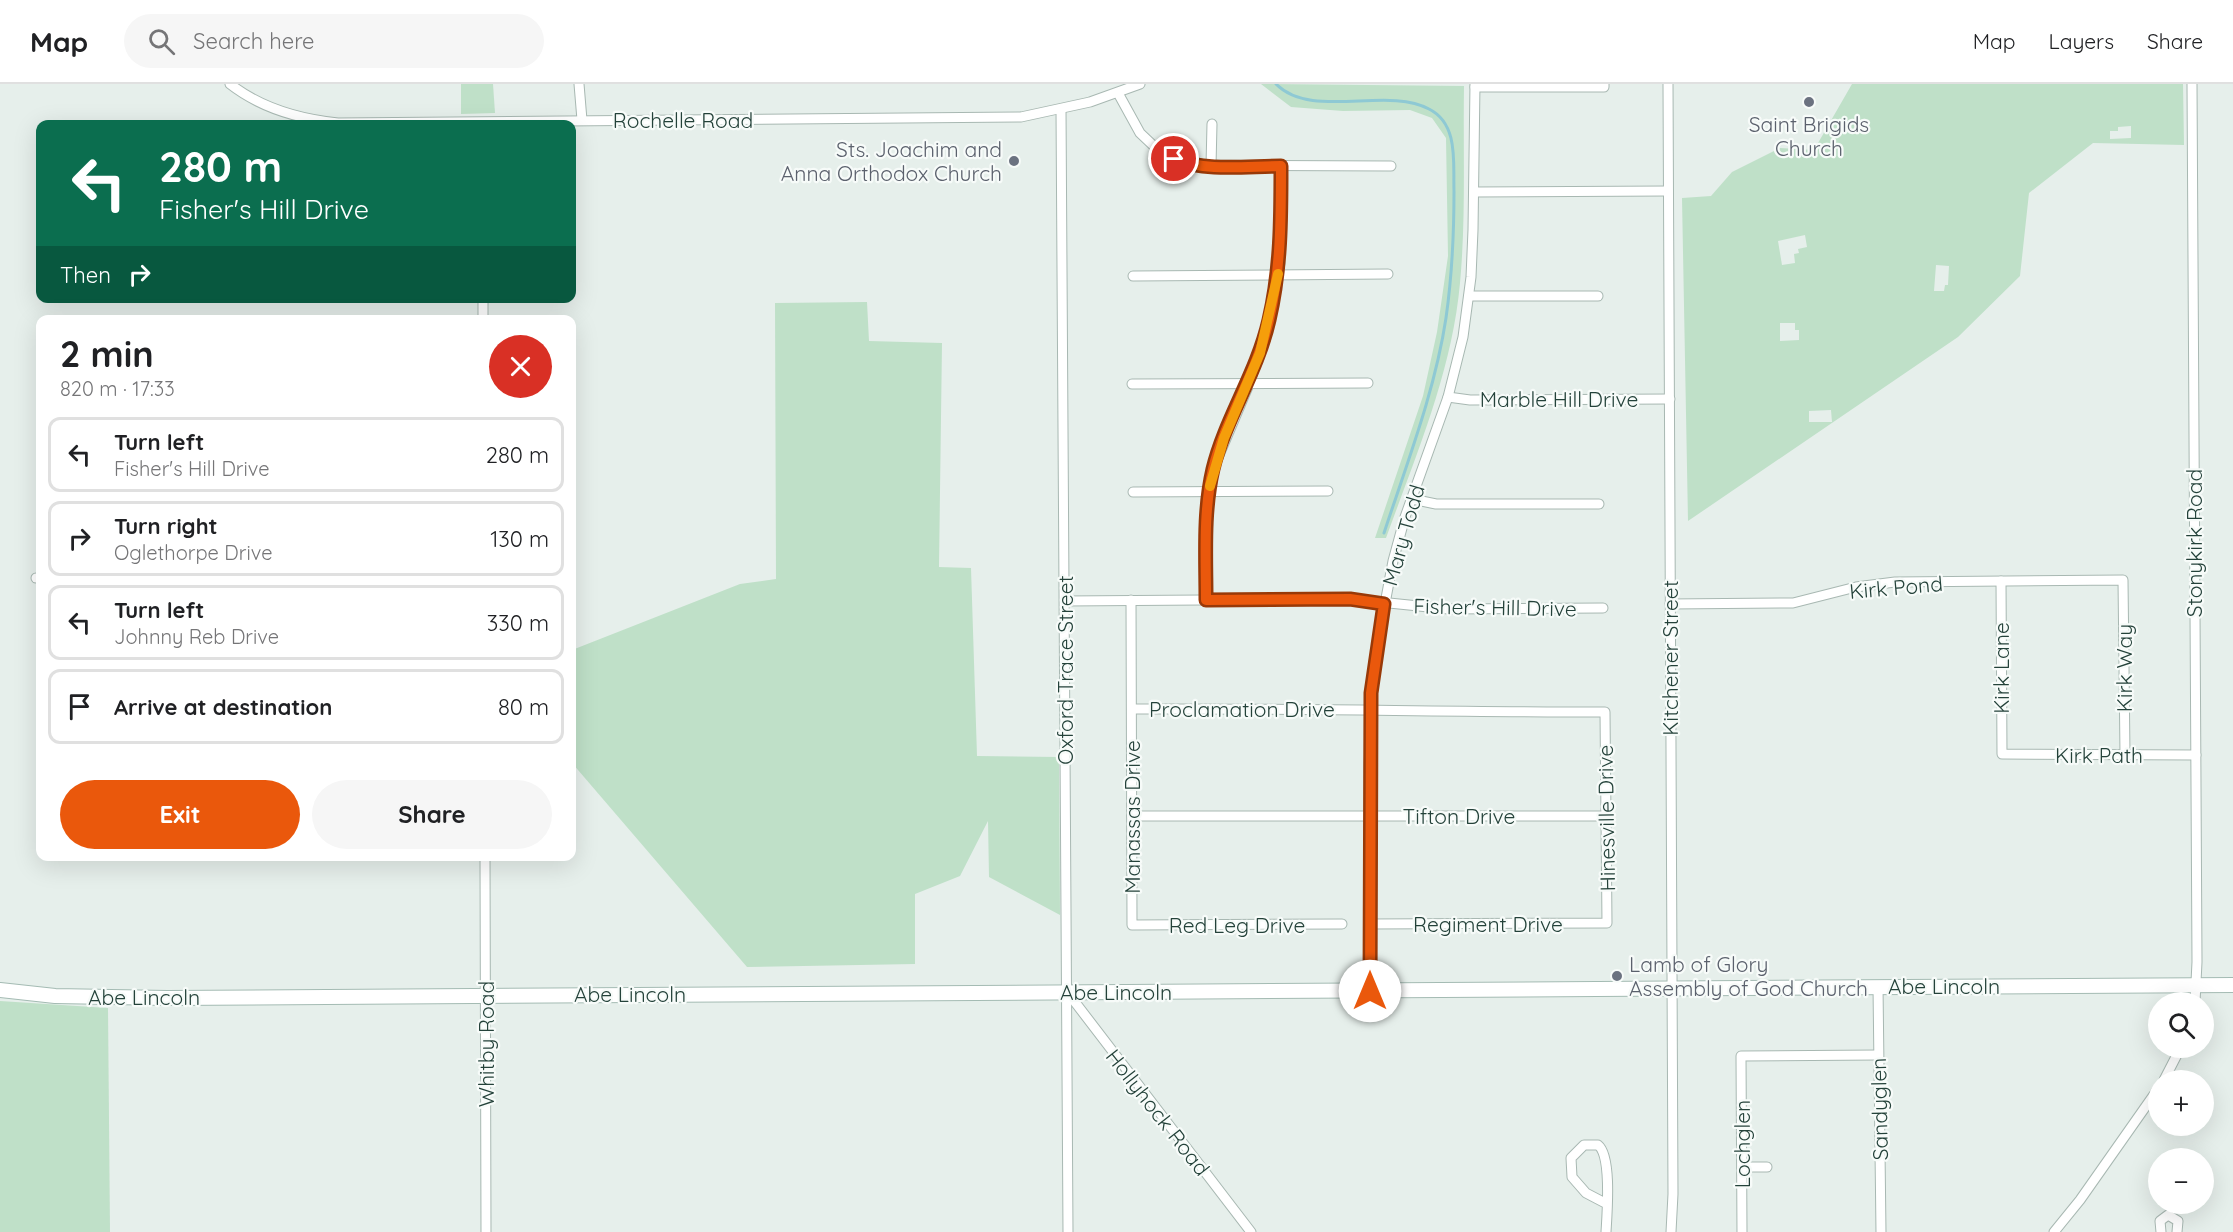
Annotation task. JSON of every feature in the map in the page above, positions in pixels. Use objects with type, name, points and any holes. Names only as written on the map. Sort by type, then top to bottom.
[{"type":"street","name":"Rochelle Road","points":[[230,84],[278,111],[316,120]]},
{"type":"street","points":[[579,84],[582,120]]},
{"type":"street","name":"Rochelle Road","points":[[576,120],[1021,117],[1061,109],[1118,93],[1140,84]]},
{"type":"street","name":"Kitchener Street","points":[[1668,84],[1671,1232]]},
{"type":"street","name":"Stonykirk Road","points":[[2192,84],[2196,992]]},
{"type":"street","points":[[1474,86],[1604,86]]},
{"type":"street","name":"Mary Todd","points":[[1370,991],[1370,710],[1374,662],[1384,604],[1412,499],[1448,397],[1463,338],[1469,296],[1474,192],[1474,86]]},
{"type":"street","points":[[1118,93],[1140,133],[1159,150],[1182,162],[1211,166],[1391,166]]},
{"type":"street","name":"Oxford Trace Street","points":[[1061,109],[1068,1232]]},
{"type":"street","points":[[1211,166],[1212,124]]},
{"type":"street","points":[[1206,600],[1206,514],[1214,467],[1224,438],[1250,382],[1269,321],[1278,275],[1281,166]]},
{"type":"street","points":[[1474,192],[1668,190]]},
{"type":"street","points":[[1133,276],[1388,274]]},
{"type":"street","points":[[1469,296],[1598,296]]},
{"type":"street","points":[[1132,384],[1368,382]]},
{"type":"street","name":"Marble Hill Drive","points":[[1448,397],[1470,400],[1670,399]]},
{"type":"street","points":[[1133,492],[1328,491]]},
{"type":"street","points":[[1412,499],[1436,504],[1599,504]]},
{"type":"street","name":"Kirk Pond","points":[[1670,604],[1776,605],[1870,584],[2123,580]]},
{"type":"street","name":"Kirk Way","points":[[2123,580],[2125,755]]},
{"type":"street","name":"Kirk Lane","points":[[2001,581],[2002,754]]},
{"type":"street","name":"Fisher's Hill Drive","points":[[1065,601],[1350,599],[1448,609],[1603,608]]},
{"type":"street","name":"Manassas Drive","points":[[1131,600],[1132,925]]},
{"type":"street","name":"Proclamation Drive","points":[[1132,709],[1605,712]]},
{"type":"street","name":"Hinesville Drive","points":[[1605,712],[1607,923]]},
{"type":"street","name":"Kirk Path","points":[[2002,754],[2196,755]]},
{"type":"street","name":"Tifton Drive","points":[[1132,816],[1605,816]]},
{"type":"street","name":"Whitby Road","points":[[485,861],[486,1232]]},
{"type":"street","name":"Regiment Drive","points":[[1370,924],[1607,923]]},
{"type":"street","name":"Red Leg Drive","points":[[1132,925],[1342,924]]},
{"type":"street","name":"Abe Lincoln","points":[[0,990],[94,998],[2233,985]]},
{"type":"street","name":"Sandyglen","points":[[1878,986],[1881,1232]]},
{"type":"street","name":"Hollyhock Road","points":[[1067,992],[1251,1232]]},
{"type":"street","name":"Lochglen","points":[[1742,1232],[1741,1056],[1878,1055]]},
{"type":"street","points":[[2054,1232],[2080,1200],[2148,1103]]},
{"type":"street","points":[[1606,1232],[1607,1204],[1603,1149],[1598,1145],[1584,1145],[1571,1158],[1572,1177],[1586,1193],[1607,1204]]},
{"type":"street","points":[[1743,1167],[1767,1167]]},
{"type":"street","points":[[2161,1232],[2160,1221],[2171,1215],[2178,1221],[2177,1232]]},
{"type":"green space","points":[[461,84],[493,84],[495,113],[461,114]]},
{"type":"green space","points":[[1261,84],[1464,86],[1463,234],[1456,316],[1431,413],[1386,538],[1375,538],[1423,396],[1437,332],[1448,256],[1446,138],[1432,118],[1410,110],[1343,111],[1291,107]]},
{"type":"green space","points":[[1852,84],[2183,84],[2184,145],[2093,143],[2029,193],[2020,276],[1958,337],[1688,521],[1682,198],[1711,196],[1732,172],[1780,148],[1814,150]],"holes":[[[2131,126],[2131,138],[2110,139],[2110,131],[2118,131],[2118,127]],[[1805,235],[1807,247],[1798,249],[1799,253],[1794,254],[1795,263],[1782,265],[1778,241]],[[1936,265],[1949,266],[1948,285],[1945,285],[1944,291],[1934,291]],[[1780,323],[1795,323],[1795,330],[1799,330],[1799,340],[1780,341]],[[1831,410],[1832,422],[1809,422],[1809,411]]]},
{"type":"green space","points":[[867,302],[869,341],[942,343],[939,567],[971,568],[977,756],[1059,757],[1060,915],[989,877],[988,821],[960,876],[915,894],[915,964],[747,967],[576,768],[576,648],[740,584],[776,579],[775,303]]},
{"type":"green space","points":[[0,1001],[108,1008],[110,1232],[0,1232]]},
{"type":"waterway","points":[[1276,84],[1291,94],[1309,100],[1329,102],[1392,100],[1412,103],[1429,109],[1439,116],[1450,134],[1454,157],[1454,223],[1446,318],[1428,400],[1384,533]]},
{"type":"slow traffic","points":[[1210,486],[1224,438],[1250,382],[1260,353],[1278,274]]},
{"type":"place","name":"Saint Brigids Church","points":[[1809,102]]},
{"type":"place","name":"Sts. Joachim and Anna Orthodox Church","points":[[1014,161]]},
{"type":"place","name":"Lamb of Glory Assembly of God Church","points":[[1617,976]]},
{"type":"route","points":[[1174,159],[1191,165],[1281,166],[1278,275],[1260,353],[1214,467],[1207,506],[1206,600],[1350,599],[1384,604],[1371,693],[1370,991]]}]
